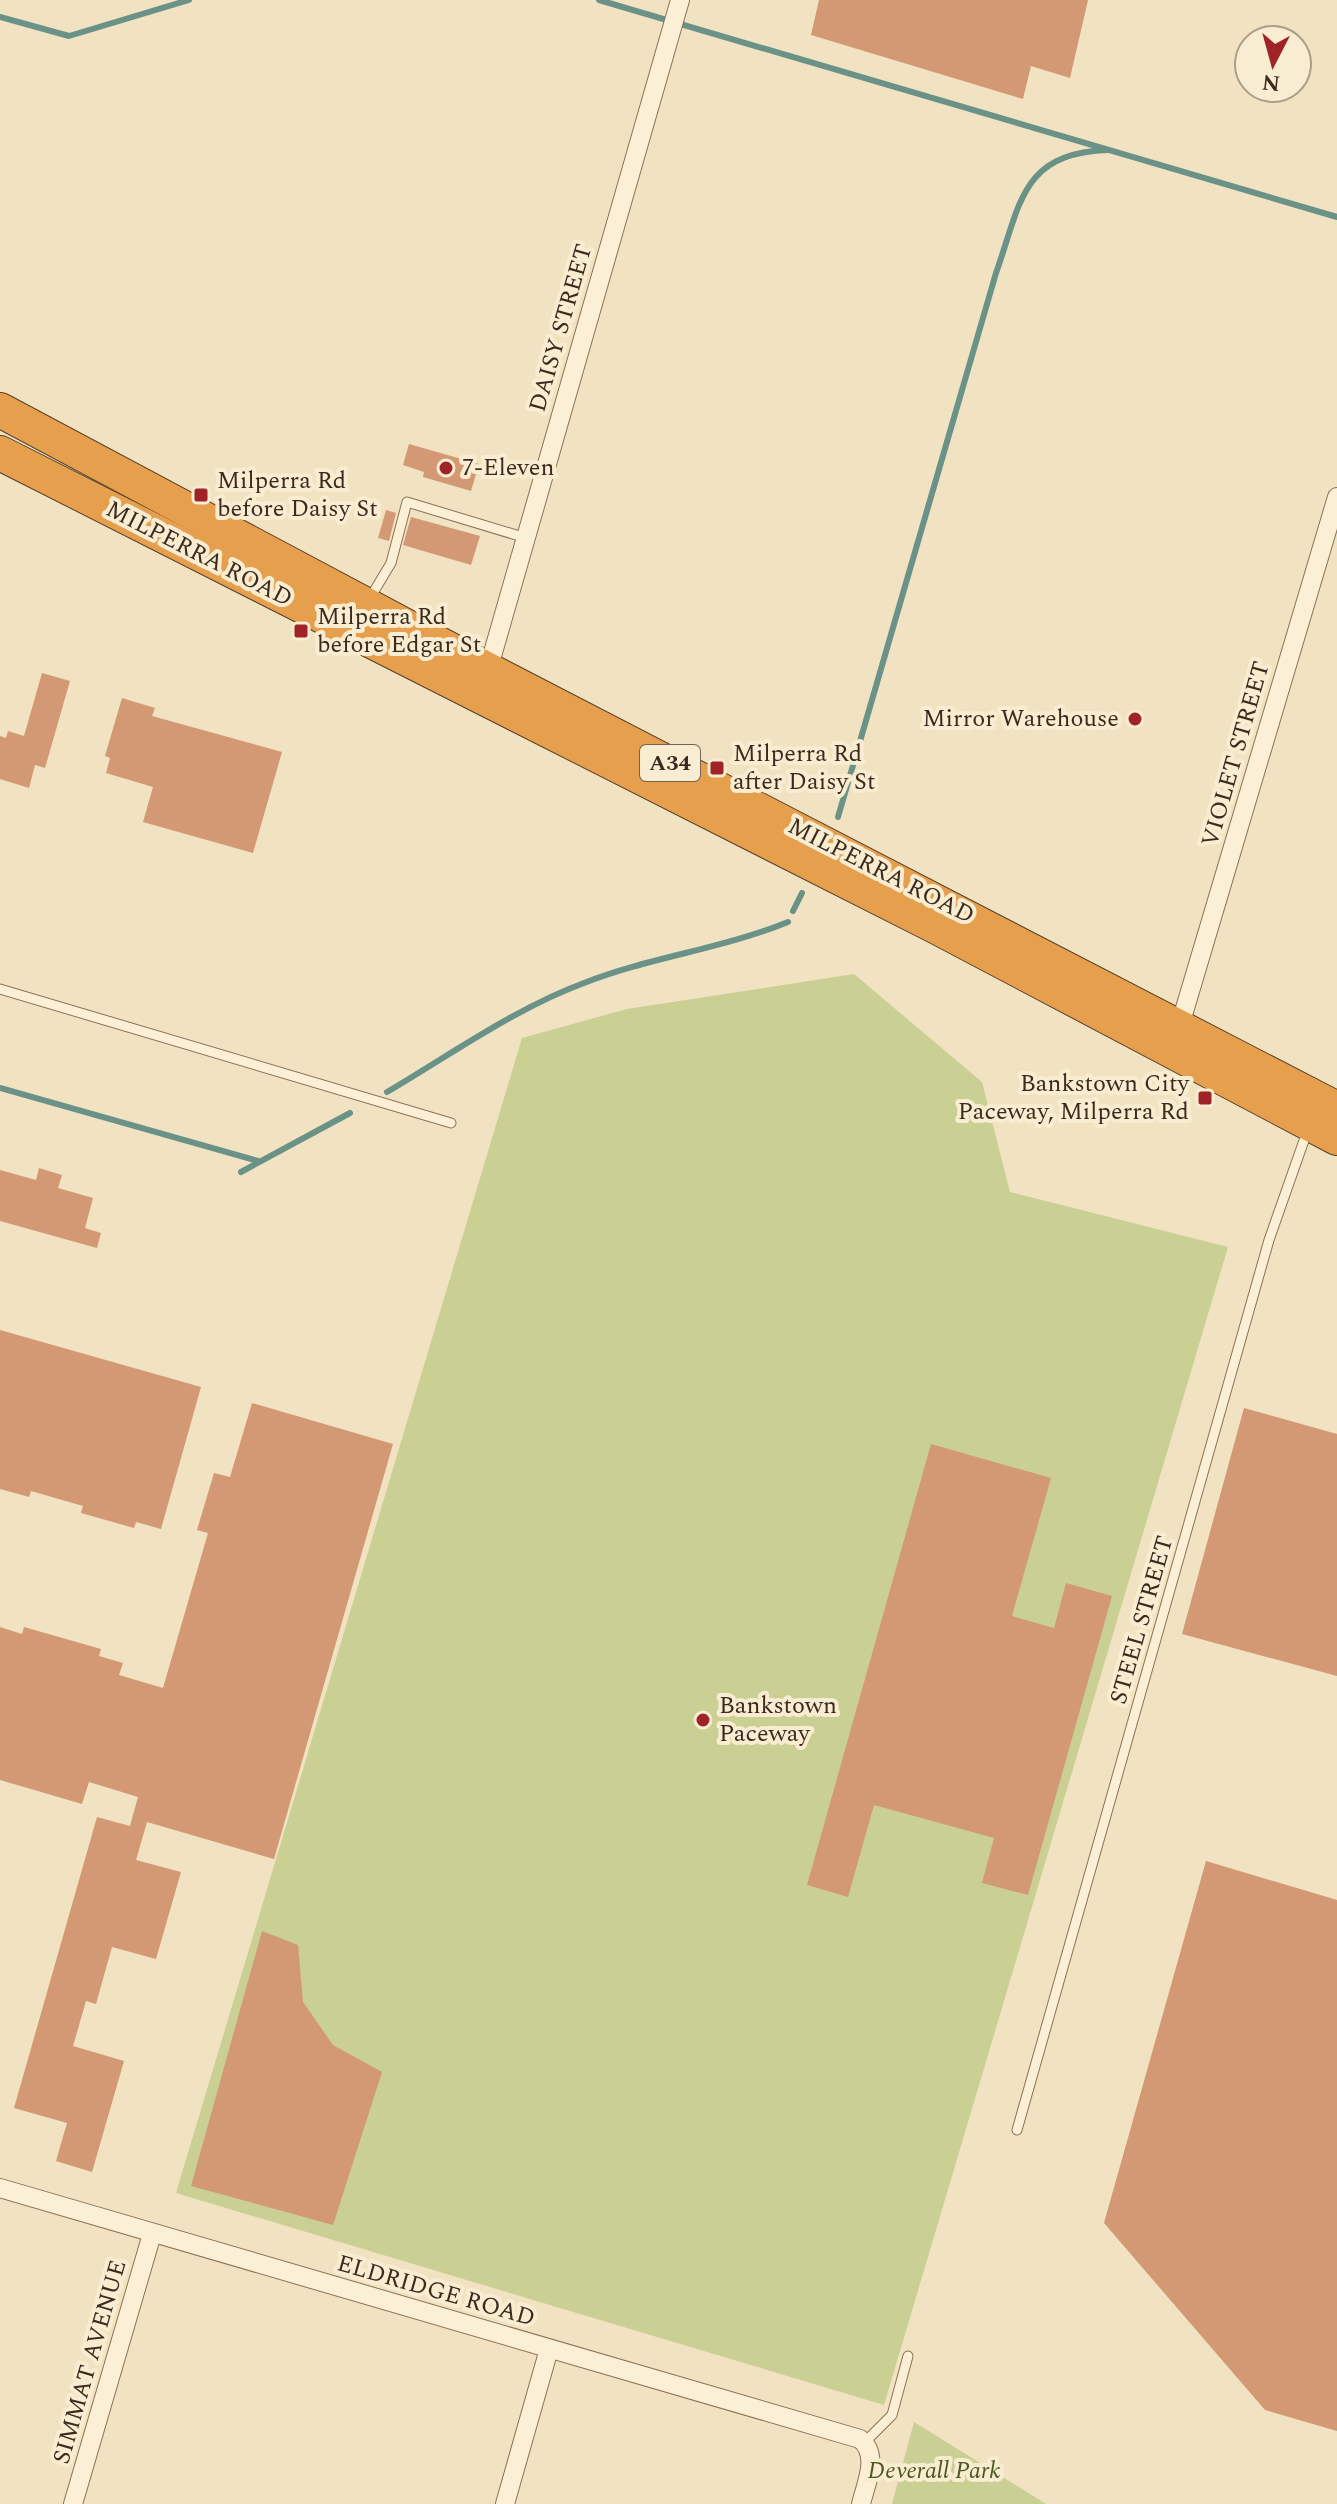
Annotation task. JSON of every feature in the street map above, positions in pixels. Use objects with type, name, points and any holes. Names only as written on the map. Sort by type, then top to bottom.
[{"type":"highway","name":"MILPERRA ROAD","points":[[2,410],[488,670],[1180,1025],[1328,1123]]},
{"type":"highway","name":"MILPERRA ROAD","points":[[7,462],[1328,1123]]},
{"type":"street","name":"DAISY STREET","points":[[488,670],[676,14]]},
{"type":"street","name":"VIOLET STREET","points":[[1180,1025],[1337,497]]},
{"type":"street","name":"ELDRIDGE ROAD","points":[[0,2188],[862,2440]]},
{"type":"street","name":"SIMMAT AVENUE","points":[[73,2504],[152,2234]]},
{"type":"street","points":[[505,2504],[549,2349]]},
{"type":"street","points":[[861,2504],[871,2459],[862,2440]]},
{"type":"lane","points":[[366,605],[391,563],[407,502],[526,538]]},
{"type":"lane","points":[[0,989],[451,1123]]},
{"type":"lane","name":"STEEL STREET","points":[[1017,2130],[1269,1240],[1328,1123]]},
{"type":"lane","points":[[862,2440],[892,2415],[908,2356]]},
{"type":"green space","name":"Bankstown Paceway","points":[[854,974],[982,1082],[1010,1192],[1228,1247],[884,2405],[176,2193],[522,1038],[627,1009]]},
{"type":"green space","name":"Deverall Park","points":[[914,2422],[1046,2504],[892,2504]]},
{"type":"building","points":[[819,0],[1088,0],[1070,78],[1031,66],[1023,99],[811,35]]},
{"type":"building","name":"7-Eleven","points":[[409,444],[479,464],[471,491],[423,477],[424,472],[403,465]]},
{"type":"building","points":[[386,510],[396,513],[389,541],[378,538]]},
{"type":"building","name":"7-Eleven","points":[[411,517],[480,536],[471,565],[403,545]]},
{"type":"building","points":[[42,673],[70,681],[45,768],[35,765],[29,788],[0,779],[0,736],[6,738],[8,731],[24,736]]},
{"type":"building","points":[[122,698],[155,708],[152,716],[282,752],[253,853],[143,822],[153,787],[106,773],[110,758],[105,756]]},
{"type":"building","points":[[39,1168],[62,1175],[58,1188],[93,1198],[85,1228],[101,1233],[97,1248],[0,1221],[0,1170],[36,1180]]},
{"type":"building","points":[[0,1330],[201,1387],[161,1529],[136,1522],[134,1528],[81,1513],[83,1506],[31,1491],[29,1497],[0,1489]]},
{"type":"building","points":[[252,1403],[393,1444],[274,1859],[147,1822],[136,1860],[181,1872],[156,1959],[112,1947],[96,2004],[86,2001],[73,2046],[124,2061],[92,2172],[56,2161],[67,2123],[14,2108],[97,1817],[130,1826],[138,1797],[89,1782],[82,1804],[0,1780],[0,1627],[22,1634],[24,1627],[101,1649],[99,1656],[123,1663],[119,1675],[163,1688],[208,1533],[197,1530],[214,1473],[230,1477]]},
{"type":"building","points":[[1244,1408],[1337,1434],[1337,1676],[1182,1634]]},
{"type":"building","points":[[931,1444],[1051,1478],[1012,1616],[1054,1628],[1066,1583],[1112,1596],[1028,1895],[982,1883],[994,1838],[874,1805],[848,1897],[807,1885]]},
{"type":"building","points":[[1206,1861],[1337,1900],[1337,2431],[1265,2410],[1104,2223]]},
{"type":"building","points":[[262,1931],[298,1945],[303,2002],[333,2045],[382,2072],[333,2225],[191,2186]]},
{"type":"waterway","points":[[0,17],[69,36],[189,0]]},
{"type":"waterway","points":[[599,0],[1337,217]]},
{"type":"waterway","points":[[838,817],[996,273],[1019,204],[1041,172],[1057,161],[1079,153],[1108,150]]},
{"type":"waterway","points":[[793,911],[802,893]]},
{"type":"waterway","points":[[387,1092],[508,1019],[558,994],[634,966],[738,939],[788,922]]},
{"type":"waterway","points":[[0,1088],[258,1161]]},
{"type":"waterway","points":[[241,1172],[350,1113]]},
{"type":"place","name":"7-Eleven","points":[[446,468]]},
{"type":"place","name":"Milperra Rd before Daisy St","points":[[201,495]]},
{"type":"place","name":"Milperra Rd before Edgar St","points":[[301,631]]},
{"type":"place","name":"Mirror Warehouse","points":[[1135,719]]},
{"type":"place","name":"Milperra Rd after Daisy St","points":[[717,768]]},
{"type":"place","name":"Bankstown City Paceway, Milperra Rd","points":[[1205,1098]]},
{"type":"place","name":"Bankstown Paceway","points":[[703,1720]]}]
